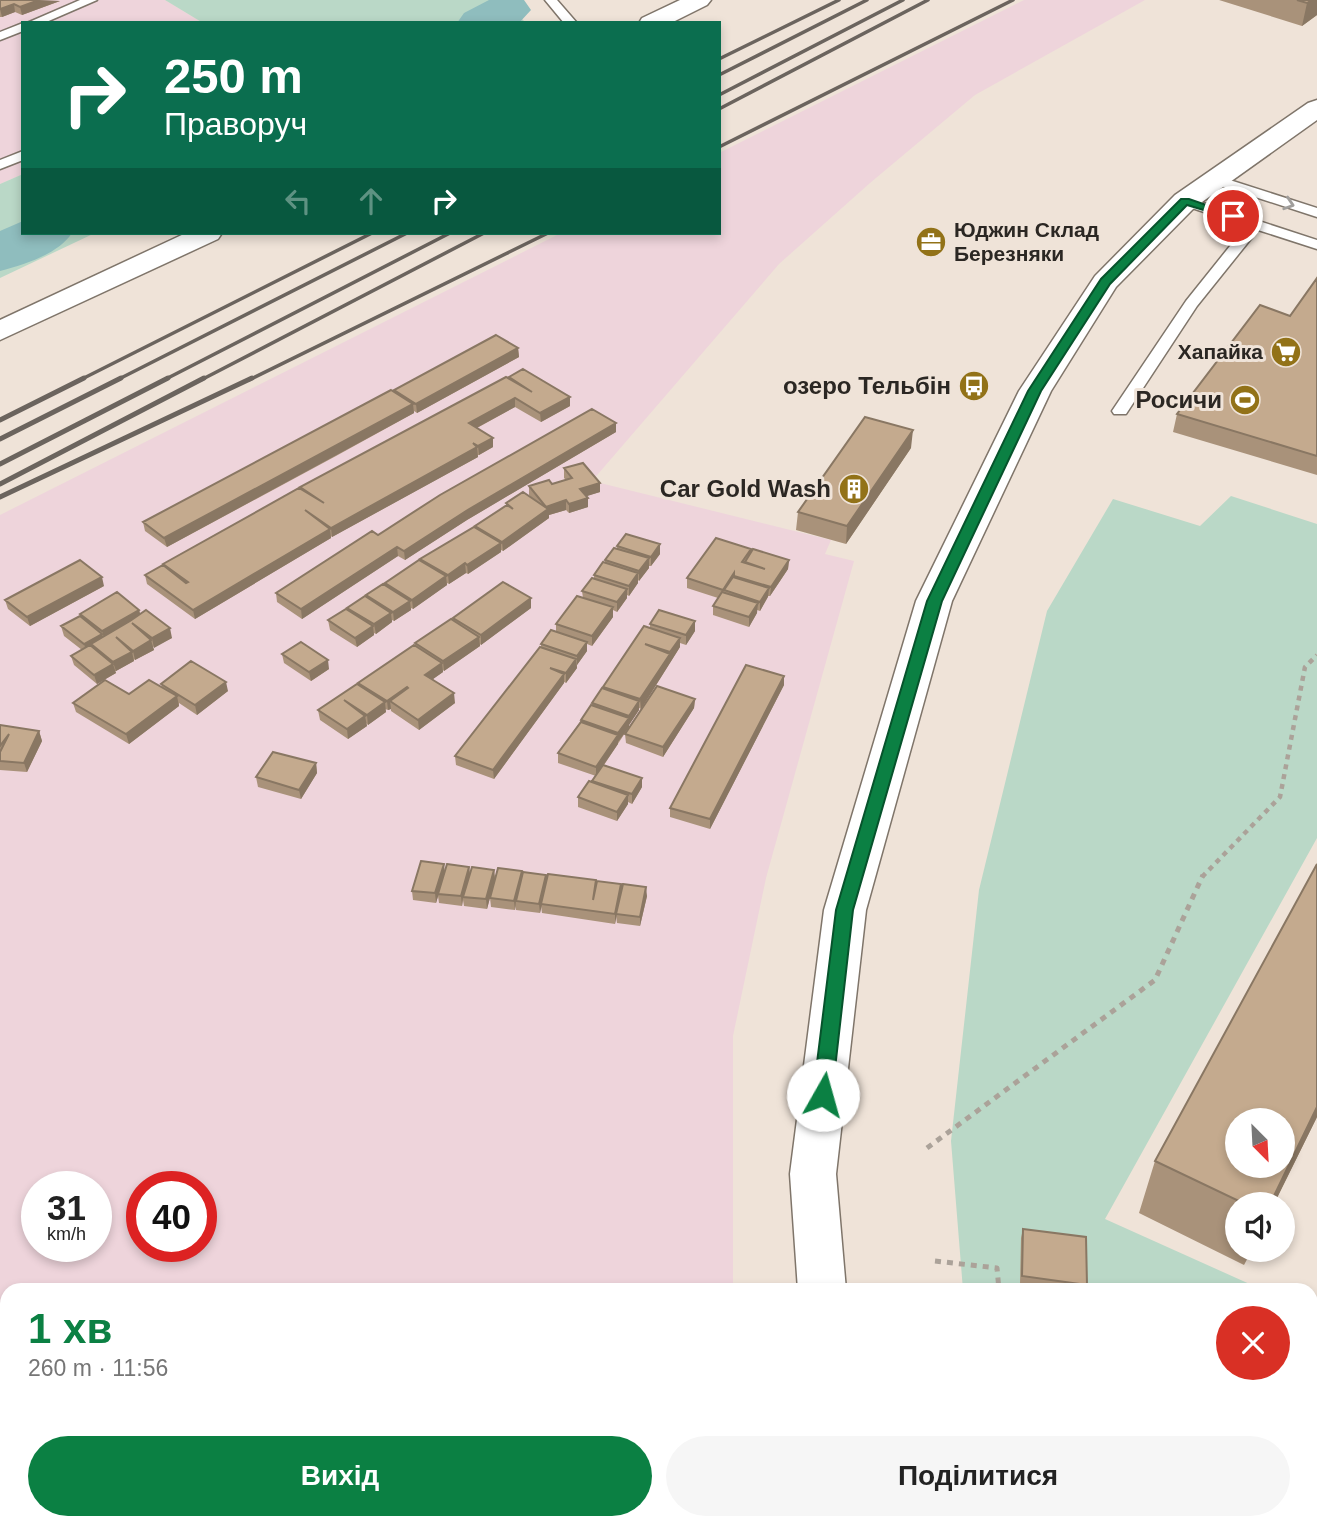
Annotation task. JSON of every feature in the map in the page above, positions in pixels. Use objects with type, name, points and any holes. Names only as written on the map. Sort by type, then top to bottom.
[{"type":"street","points":[[655,21],[699,0]]},
{"type":"street","points":[[821,1283],[813,1174],[845,910],[934,601],[1035,391],[1105,282],[1185,201],[1317,108]]},
{"type":"street","points":[[0,331],[204,235]]},
{"type":"lane","points":[[38,21],[91,0]]},
{"type":"lane","points":[[551,0],[569,21]]},
{"type":"lane","points":[[0,36],[21,28]]},
{"type":"lane","points":[[0,165],[21,156]]},
{"type":"lane","points":[[1220,174],[1317,199]]},
{"type":"lane","points":[[1220,174],[1317,213]]},
{"type":"lane","points":[[1185,201],[1317,245]]},
{"type":"lane","points":[[1120,411],[1191,304],[1256,223]]},
{"type":"path","points":[[927,1148],[1155,980],[1202,876],[1280,797],[1305,667],[1317,655]]},
{"type":"path","points":[[934,1261],[997,1268],[998,1283]]},
{"type":"shaded area","points":[[0,0],[165,0],[200,21],[21,21],[21,175],[0,184]]},
{"type":"shaded area","points":[[1024,0],[1145,0],[975,95],[870,183],[779,264],[592,481],[831,540],[825,554],[854,561],[766,878],[733,1036],[733,1283],[0,1283],[0,515],[557,235],[721,235],[721,152]]},
{"type":"green space","points":[[165,0],[503,0],[524,21],[200,21]]},
{"type":"green space","points":[[21,175],[21,235],[91,235],[0,278],[0,184]]},
{"type":"green space","points":[[1231,496],[1317,524],[1317,838],[1105,1219],[1247,1283],[962,1283],[951,1141],[979,890],[1047,611],[1113,499],[1200,526]]},
{"type":"building","points":[[0,0],[39,0],[20,7],[14,4],[0,9]]},
{"type":"building","points":[[1317,278],[1317,456],[1177,414],[1260,305],[1290,316]]},
{"type":"building","points":[[496,335],[518,348],[416,404],[394,390]]},
{"type":"building","points":[[523,369],[570,397],[540,413],[515,398],[469,423],[493,438],[478,446],[473,443],[477,447],[331,528],[305,510],[330,529],[193,610],[145,575],[163,565],[188,582],[163,564],[299,488],[324,503],[300,487],[506,377],[532,392],[509,377]]},
{"type":"building","points":[[391,390],[413,404],[164,538],[143,522]]},
{"type":"building","points":[[592,409],[616,423],[466,511],[404,551],[397,547],[301,609],[276,593],[372,531],[378,535],[440,495]]},
{"type":"building","name":"Car Gold Wash","points":[[865,417],[913,430],[847,526],[798,512]]},
{"type":"building","points":[[583,463],[600,483],[580,489],[588,498],[569,504],[566,500],[546,507],[529,486],[549,480],[552,484],[572,478],[564,468]]},
{"type":"building","points":[[523,492],[548,509],[502,542],[475,526],[507,505],[513,509],[506,503]]},
{"type":"building","points":[[474,527],[501,543],[448,575],[420,559]]},
{"type":"building","points":[[626,534],[660,544],[651,557],[617,546]]},
{"type":"building","points":[[716,538],[751,549],[742,562],[765,569],[745,562],[753,549],[789,560],[771,587],[734,576],[734,573],[723,590],[687,578]]},
{"type":"building","points":[[614,548],[649,558],[639,571],[605,560]]},
{"type":"building","points":[[80,560],[102,577],[27,617],[5,600]]},
{"type":"building","points":[[419,560],[446,576],[412,600],[385,583]]},
{"type":"building","points":[[603,562],[638,573],[629,586],[594,575]]},
{"type":"building","points":[[733,577],[769,588],[760,602],[724,590]]},
{"type":"building","points":[[592,578],[627,589],[617,602],[582,591]]},
{"type":"building","points":[[503,582],[531,598],[481,635],[453,618]]},
{"type":"building","points":[[383,584],[410,601],[393,612],[366,595]]},
{"type":"building","points":[[117,592],[139,610],[102,631],[80,614]]},
{"type":"building","points":[[722,592],[758,603],[749,617],[713,606]]},
{"type":"building","points":[[365,596],[391,613],[374,624],[347,608]]},
{"type":"building","points":[[577,596],[613,607],[592,636],[556,624]]},
{"type":"building","points":[[346,609],[373,626],[355,638],[328,620]]},
{"type":"building","points":[[146,610],[170,628],[152,638],[132,623],[151,640],[133,651],[116,637],[132,652],[113,662],[91,644],[130,621]]},
{"type":"building","points":[[659,610],[695,621],[686,635],[650,624]]},
{"type":"building","points":[[80,616],[102,634],[84,644],[61,626]]},
{"type":"building","points":[[451,619],[479,637],[443,661],[415,643]]},
{"type":"building","points":[[644,626],[680,638],[670,652],[645,644],[670,654],[640,699],[603,687]]},
{"type":"building","points":[[551,630],[587,642],[577,656],[541,644]]},
{"type":"building","points":[[301,642],[328,660],[309,672],[282,654]]},
{"type":"building","points":[[90,645],[113,664],[94,675],[71,656]]},
{"type":"building","points":[[414,645],[442,663],[425,675],[454,693],[418,720],[390,701],[407,687],[387,701],[358,683]]},
{"type":"building","points":[[540,647],[576,659],[566,673],[550,668],[564,674],[493,770],[455,756]]},
{"type":"building","points":[[191,661],[226,682],[195,705],[161,684]]},
{"type":"building","points":[[746,665],[784,676],[710,819],[670,808]]},
{"type":"building","points":[[105,680],[129,694],[149,680],[177,696],[126,734],[73,703]]},
{"type":"building","points":[[357,684],[385,702],[367,715],[344,700],[365,716],[347,729],[318,710]]},
{"type":"building","points":[[657,686],[695,699],[663,747],[625,734]]},
{"type":"building","points":[[602,688],[639,701],[629,716],[592,703]]},
{"type":"building","points":[[591,705],[629,718],[618,733],[581,720]]},
{"type":"building","points":[[581,722],[618,735],[596,767],[558,753]]},
{"type":"building","points":[[0,725],[39,731],[24,763],[0,761],[0,752],[9,734],[0,746]]},
{"type":"building","points":[[273,752],[316,763],[299,790],[256,777]]},
{"type":"building","points":[[603,765],[642,778],[632,794],[592,781]]},
{"type":"building","points":[[589,781],[628,795],[617,812],[578,797]]},
{"type":"building","points":[[421,861],[444,864],[435,893],[412,891]]},
{"type":"building","points":[[447,864],[469,867],[461,896],[438,894]]},
{"type":"building","points":[[1317,864],[1317,1107],[1295,1152],[1295,1108],[1225,1108],[1225,1178],[1283,1178],[1276,1192],[1225,1192],[1225,1194],[1155,1161]]},
{"type":"building","points":[[472,867],[494,870],[486,899],[463,897]]},
{"type":"building","points":[[498,868],[522,871],[514,901],[490,898]]},
{"type":"building","points":[[523,872],[546,875],[539,904],[516,901]]},
{"type":"building","points":[[548,874],[596,880],[593,900],[597,881],[621,884],[615,914],[541,904]]},
{"type":"building","points":[[623,884],[646,887],[640,917],[616,914]]},
{"type":"building","points":[[1023,1229],[1086,1237],[1087,1283],[1022,1276]]},
{"type":"waterway","points":[[485,21],[507,10]]},
{"type":"waterway","points":[[0,253],[39,235]]},
{"type":"railway","points":[[721,58],[839,0]]},
{"type":"railway","points":[[721,74],[867,0]]},
{"type":"railway","points":[[721,94],[903,0]]},
{"type":"railway","points":[[721,108],[928,0]]},
{"type":"railway","points":[[721,146],[1013,0]]},
{"type":"railway","points":[[80,380],[368,235]]},
{"type":"railway","points":[[117,380],[403,235]]},
{"type":"railway","points":[[164,380],[446,235]]},
{"type":"railway","points":[[201,380],[480,235]]},
{"type":"railway","points":[[249,380],[544,235]]},
{"type":"railway","points":[[80,380],[84,378]]},
{"type":"railway","points":[[0,439],[121,378]]},
{"type":"railway","points":[[0,464],[168,378]]},
{"type":"railway","points":[[0,484],[204,378]]},
{"type":"railway","points":[[0,497],[252,378]]},
{"type":"railway","points":[[0,420],[80,380]]},
{"type":"place","name":"Юджин Склад Березняки","points":[[931,242]]},
{"type":"place","name":"Хапайка","points":[[1286,352]]},
{"type":"place","name":"озеро Тельбін","points":[[974,386]]},
{"type":"place","name":"Росичи","points":[[1245,400]]},
{"type":"place","name":"Car Gold Wash","points":[[854,489]]},
{"type":"route","points":[[823,1095],[845,910],[934,601],[1035,391],[1105,282],[1185,201],[1233,216]]}]
